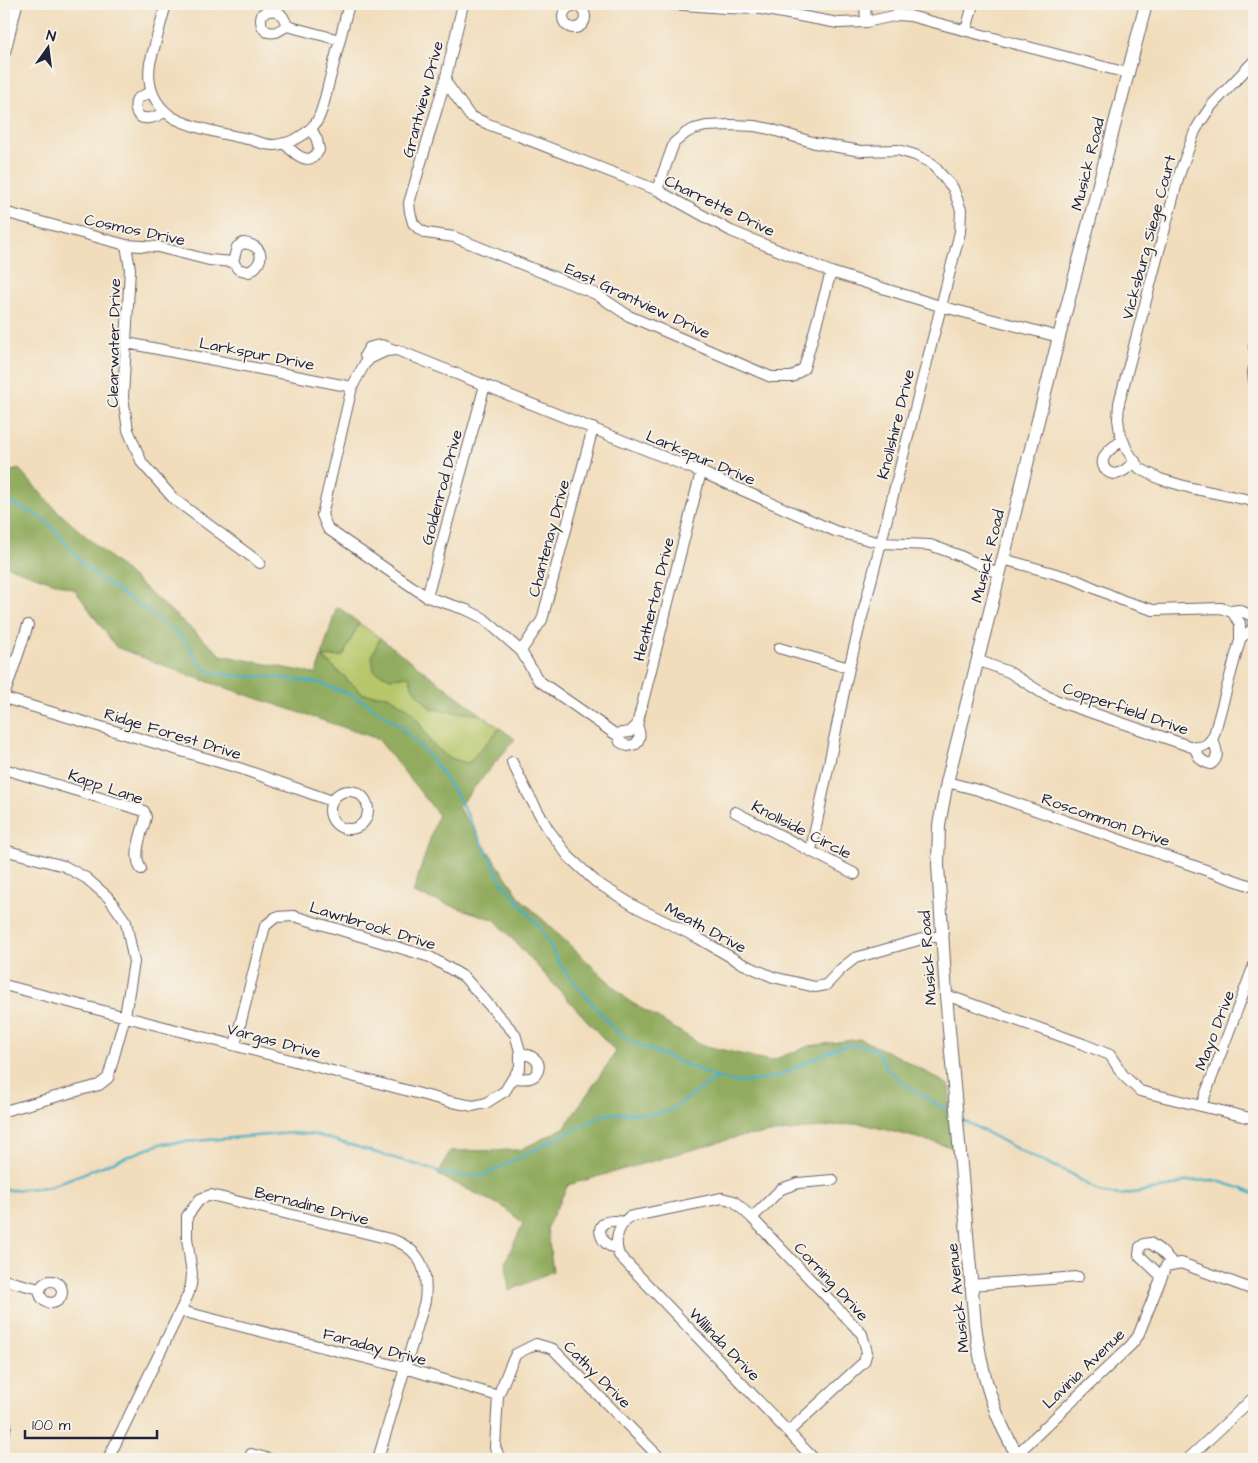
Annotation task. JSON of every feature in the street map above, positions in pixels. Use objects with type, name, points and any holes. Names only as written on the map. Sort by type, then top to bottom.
[{"type":"street","points":[[4,52],[16,4]]},
{"type":"street","points":[[166,4],[150,63],[149,85],[154,98],[169,116],[180,121],[275,145],[297,139],[315,124],[324,102],[349,4]]},
{"type":"street","name":"Grantview Drive","points":[[409,203],[445,81],[463,4]]},
{"type":"street","points":[[673,4],[762,6],[838,23],[851,24],[898,15],[910,16],[1128,73]]},
{"type":"street","points":[[865,4],[866,22]]},
{"type":"street","points":[[966,31],[973,4]]},
{"type":"street","name":"Musick Road","points":[[957,1126],[942,937],[938,844],[940,811],[1059,337],[1146,4]]},
{"type":"street","points":[[287,26],[340,40]]},
{"type":"street","name":"Vicksburg Siege Court","points":[[1254,61],[1212,105],[1195,131],[1179,174],[1119,402],[1118,419],[1120,433],[1127,450],[1139,468],[1160,479],[1254,502]]},
{"type":"street","name":"Charrette Drive","points":[[445,81],[470,116],[657,190],[731,231],[831,272],[940,306],[1059,337]]},
{"type":"street","points":[[152,91],[137,99],[134,106],[136,113],[140,117],[148,119],[165,112]]},
{"type":"street","name":"Knollshire Drive","points":[[657,190],[674,143],[686,133],[706,126],[731,125],[770,129],[815,143],[861,151],[898,150],[915,155],[931,163],[953,188],[961,210],[960,232],[849,668],[811,850]]},
{"type":"street","points":[[284,143],[302,158],[311,159],[316,156],[319,150],[317,140],[311,128]]},
{"type":"street","name":"East Grantview Drive","points":[[409,203],[413,224],[419,230],[426,233],[454,237],[596,294],[629,316],[771,377],[792,377],[804,368],[831,272]]},
{"type":"street","name":"Cosmos Drive","points":[[4,212],[126,245],[158,248],[209,260],[233,262]]},
{"type":"street","name":"Clearwater Drive","points":[[126,245],[130,269],[123,397],[128,430],[142,463],[174,499],[260,563]]},
{"type":"street","name":"Larkspur Drive","points":[[127,343],[352,388],[371,358],[386,351],[398,350],[701,472],[835,531],[881,543],[930,545],[958,554],[1000,574]]},
{"type":"street","points":[[1254,368],[1254,381]]},
{"type":"street","name":"Goldenrod Drive","points":[[427,597],[485,385]]},
{"type":"street","points":[[352,388],[322,515],[328,529],[427,597],[467,610],[483,618],[521,651]]},
{"type":"street","name":"Chantenay Drive","points":[[521,651],[542,620],[593,428]]},
{"type":"street","points":[[1123,440],[1114,446],[1103,460],[1104,467],[1108,472],[1115,474],[1124,471],[1135,461]]},
{"type":"street","name":"Heatherton Drive","points":[[521,651],[538,680],[615,734],[618,734],[620,742],[628,746],[636,744],[640,733],[633,728],[701,472]]},
{"type":"street","points":[[1003,559],[1074,578],[1124,602],[1153,610],[1221,608],[1230,611],[1239,610],[1252,616],[1254,622],[1252,630],[1240,638]]},
{"type":"street","points":[[1195,748],[1198,756],[1205,763],[1211,764],[1215,761],[1218,752],[1212,738],[1240,638],[1240,624],[1230,611]]},
{"type":"street","points":[[4,697],[28,625]]},
{"type":"street","points":[[779,648],[849,668]]},
{"type":"street","name":"Copperfield Drive","points":[[978,660],[1009,672],[1047,696],[1063,703],[1195,748],[1201,748],[1209,744],[1212,738]]},
{"type":"street","name":"Ridge Forest Drive","points":[[4,697],[242,769],[332,801]]},
{"type":"street","name":"Meath Drive","points":[[512,762],[548,829],[569,857],[596,882],[636,907],[698,938],[741,963],[765,973],[815,987],[826,985],[855,958],[929,937],[942,937]]},
{"type":"street","name":"Kapp Lane","points":[[4,769],[144,811],[146,817],[137,849],[138,864],[141,869]]},
{"type":"street","name":"Roscommon Drive","points":[[946,782],[978,790],[1254,887]]},
{"type":"street","name":"Knollside Circle","points":[[736,812],[856,874]]},
{"type":"street","points":[[4,850],[64,866],[86,878],[109,898],[126,922],[134,962],[125,1016],[108,1078],[99,1084],[4,1111]]},
{"type":"street","name":"Lawnbrook Drive","points":[[235,1045],[265,926],[276,917],[294,916],[430,957],[464,977],[515,1034],[520,1053],[520,1066]]},
{"type":"street","name":"Mayo Drive","points":[[1201,1106],[1254,965]]},
{"type":"street","name":"Vargas Drive","points":[[4,985],[473,1106],[495,1099],[505,1091],[520,1066]]},
{"type":"street","points":[[946,995],[1110,1055],[1124,1075],[1140,1092],[1254,1119]]},
{"type":"street","points":[[514,1078],[532,1078],[536,1075],[539,1068],[536,1059],[520,1053]]},
{"type":"street","name":"Musick Avenue","points":[[957,1126],[970,1285],[977,1343],[984,1378],[998,1417],[1018,1456]]},
{"type":"street","points":[[752,1218],[781,1189],[798,1183],[834,1180]]},
{"type":"street","name":"Bernadine Drive","points":[[181,1311],[191,1285],[192,1274],[187,1238],[187,1216],[200,1199],[211,1194],[394,1240],[405,1245],[422,1263],[426,1287],[425,1302],[405,1368]]},
{"type":"street","name":"Corning Drive","points":[[624,1222],[629,1217],[722,1198],[734,1201],[862,1334],[867,1352],[864,1362],[788,1432]]},
{"type":"street","name":"Willinda Drive","points":[[624,1222],[606,1222],[602,1225],[599,1232],[601,1237],[608,1245],[616,1248],[619,1255],[814,1459]]},
{"type":"street","points":[[616,1248],[617,1234],[624,1222]]},
{"type":"street","name":"Lavinia Avenue","points":[[1018,1456],[1132,1345],[1138,1336],[1167,1269],[1181,1263],[1254,1290]]},
{"type":"street","points":[[970,1285],[1078,1278]]},
{"type":"street","points":[[4,1280],[40,1289]]},
{"type":"street","points":[[108,1459],[181,1311]]},
{"type":"street","name":"Faraday Drive","points":[[181,1311],[405,1368],[498,1396]]},
{"type":"street","name":"Cathy Drive","points":[[498,1396],[516,1354],[536,1344],[553,1349],[661,1459]]},
{"type":"street","points":[[378,1459],[405,1368]]},
{"type":"street","points":[[498,1396],[496,1447],[500,1459]]},
{"type":"street","points":[[1188,1459],[1254,1397]]},
{"type":"street","points":[[4,1420],[6,1425],[4,1433]]},
{"type":"street","points":[[251,1454],[270,1459]]},
{"type":"green space","points":[[19,469],[56,510],[221,655],[316,674],[337,606],[359,623],[343,656],[322,657],[363,694],[388,696],[412,711],[432,744],[449,758],[468,763],[500,728],[515,739],[458,807],[521,899],[629,1001],[702,1045],[770,1061],[809,1046],[860,1039],[899,1057],[949,1085],[952,1147],[859,1123],[737,1137],[568,1185],[547,1227],[553,1271],[509,1291],[506,1261],[523,1223],[502,1206],[438,1175],[450,1151],[520,1150],[564,1128],[616,1052],[495,920],[413,893],[438,814],[378,739],[188,675],[116,647],[75,590],[4,565],[4,473]]},
{"type":"green space","points":[[359,623],[380,638],[372,656],[391,678],[409,676],[413,688],[431,709],[482,715],[500,728],[468,764],[449,758],[432,744],[412,711],[388,696],[363,694],[322,656],[343,656]]},
{"type":"green space","points":[[380,638],[482,715],[431,709],[413,688],[409,676],[391,678],[374,671],[372,656]]},
{"type":"waterway","points":[[4,500],[29,511],[53,528],[84,565],[102,580],[176,632],[187,643],[200,665],[205,669],[213,673],[275,677],[323,684],[360,699],[399,725],[432,759],[458,797],[502,882],[542,930],[559,963],[615,1030],[630,1041],[717,1078],[741,1083],[776,1077],[839,1047],[851,1045],[867,1047],[879,1053],[887,1069],[909,1087],[952,1113]]},
{"type":"waterway","points":[[4,1190],[48,1187],[160,1144],[292,1133],[317,1135],[444,1173],[468,1176],[485,1175],[603,1115],[617,1113],[655,1114],[669,1111],[717,1078]]},
{"type":"waterway","points":[[961,1119],[1025,1153],[1070,1173],[1103,1193],[1120,1195],[1166,1188],[1187,1181],[1214,1180],[1254,1194]]}]
